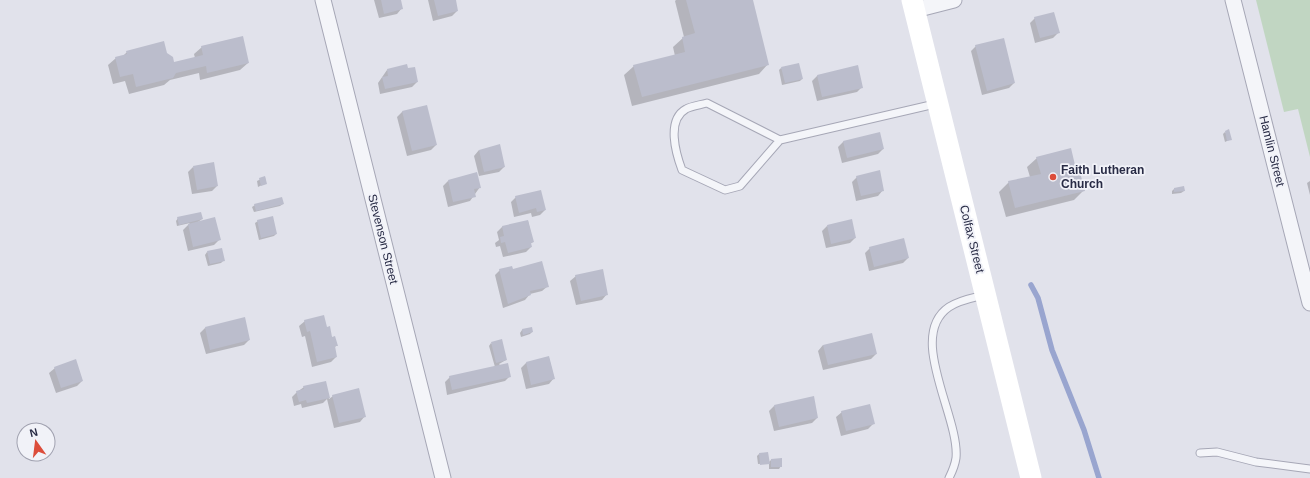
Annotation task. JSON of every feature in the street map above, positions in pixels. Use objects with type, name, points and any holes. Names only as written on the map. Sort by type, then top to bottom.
[{"type":"street","name":"Stevenson Street","points":[[323,0],[443,478]]},
{"type":"street","points":[[914,5],[954,0]]},
{"type":"street","name":"Hamlin Street","points":[[1233,0],[1310,303]]},
{"type":"street","name":"Colfax Street","points":[[914,5],[937,103],[1032,478]]},
{"type":"lane","points":[[780,140],[707,103],[686,108],[679,114],[676,125],[676,156],[682,170],[725,190],[740,186],[780,140],[937,103]]},
{"type":"lane","points":[[949,478],[954,466],[956,450],[933,349],[934,326],[943,312],[957,302],[986,294]]},
{"type":"lane","points":[[1200,453],[1217,452],[1256,462],[1310,469]]},
{"type":"green space","points":[[1256,0],[1310,0],[1310,157],[1298,109],[1284,112]]},
{"type":"building","points":[[381,0],[401,0],[403,9],[384,14]]},
{"type":"building","points":[[434,0],[456,0],[458,11],[438,16]]},
{"type":"building","points":[[686,0],[753,0],[769,65],[642,97],[633,65],[685,52],[682,37],[695,33]]},
{"type":"building","points":[[1054,12],[1060,33],[1040,38],[1034,17]]},
{"type":"building","points":[[243,36],[249,63],[207,73],[206,66],[176,73],[173,78],[136,87],[133,74],[120,77],[115,57],[127,54],[126,51],[164,41],[167,53],[173,57],[174,62],[203,55],[201,46]]},
{"type":"building","points":[[1004,38],[1015,83],[987,91],[975,45]]},
{"type":"building","points":[[799,63],[803,79],[785,83],[781,67]]},
{"type":"building","points":[[407,64],[408,68],[415,67],[418,82],[385,89],[382,77],[388,76],[387,69]]},
{"type":"building","points":[[858,65],[863,88],[822,97],[817,75]]},
{"type":"building","points":[[427,105],[437,145],[412,151],[402,111]]},
{"type":"building","points":[[1229,129],[1232,140],[1227,141],[1225,131]]},
{"type":"building","points":[[880,132],[884,149],[847,158],[843,141]]},
{"type":"building","points":[[500,144],[505,167],[484,172],[479,150]]},
{"type":"building","name":"Faith Lutheran Church","points":[[1071,148],[1075,165],[1078,165],[1085,191],[1015,208],[1008,181],[1041,174],[1036,157]]},
{"type":"building","points":[[214,162],[218,186],[197,190],[193,166]]},
{"type":"building","points":[[880,170],[884,191],[861,196],[856,176]]},
{"type":"building","points":[[477,172],[481,188],[474,189],[476,197],[453,202],[448,180]]},
{"type":"building","points":[[265,176],[267,184],[261,186],[259,178]]},
{"type":"building","points":[[1184,186],[1185,191],[1174,192],[1174,188]]},
{"type":"building","points":[[541,190],[546,210],[537,212],[536,208],[519,213],[515,196]]},
{"type":"building","points":[[282,197],[284,204],[256,211],[254,204]]},
{"type":"building","points":[[201,212],[203,219],[179,225],[177,217]]},
{"type":"building","points":[[273,216],[277,234],[261,238],[257,220]]},
{"type":"building","points":[[215,217],[221,240],[193,247],[188,224]]},
{"type":"building","points":[[852,219],[856,238],[831,244],[827,225]]},
{"type":"building","points":[[528,220],[534,242],[531,243],[532,247],[508,253],[505,242],[501,243],[500,237],[504,236],[502,226]]},
{"type":"building","points":[[904,238],[909,258],[874,267],[869,247]]},
{"type":"building","points":[[222,248],[225,261],[210,264],[207,251]]},
{"type":"building","points":[[542,261],[549,287],[530,291],[531,295],[508,304],[499,269],[512,266],[513,269]]},
{"type":"building","points":[[603,269],[608,295],[581,301],[575,275]]},
{"type":"building","points":[[324,315],[327,327],[330,326],[332,337],[335,336],[338,346],[335,346],[337,357],[317,362],[310,331],[307,332],[304,320]]},
{"type":"building","points":[[245,317],[250,340],[210,350],[205,327]]},
{"type":"building","points":[[532,327],[533,332],[523,335],[522,329]]},
{"type":"building","points":[[872,333],[877,354],[828,365],[823,345]]},
{"type":"building","points":[[502,339],[507,360],[496,363],[491,342]]},
{"type":"building","points":[[549,356],[555,379],[531,385],[526,362]]},
{"type":"building","points":[[76,359],[83,381],[61,388],[54,367]]},
{"type":"building","points":[[508,363],[511,377],[452,390],[449,376]]},
{"type":"building","points":[[326,381],[330,398],[307,403],[306,400],[299,402],[296,391],[304,389],[303,386]]},
{"type":"building","points":[[359,388],[366,417],[339,423],[332,395]]},
{"type":"building","points":[[814,396],[818,418],[779,427],[774,405]]},
{"type":"building","points":[[870,404],[875,424],[846,431],[841,411]]},
{"type":"building","points":[[768,452],[770,464],[760,465],[759,453]]},
{"type":"building","points":[[782,458],[782,467],[771,467],[771,459]]},
{"type":"waterway","points":[[1031,285],[1038,298],[1052,350],[1084,430],[1099,478]]},
{"type":"place","name":"Faith Lutheran Church","points":[[1053,177]]}]
